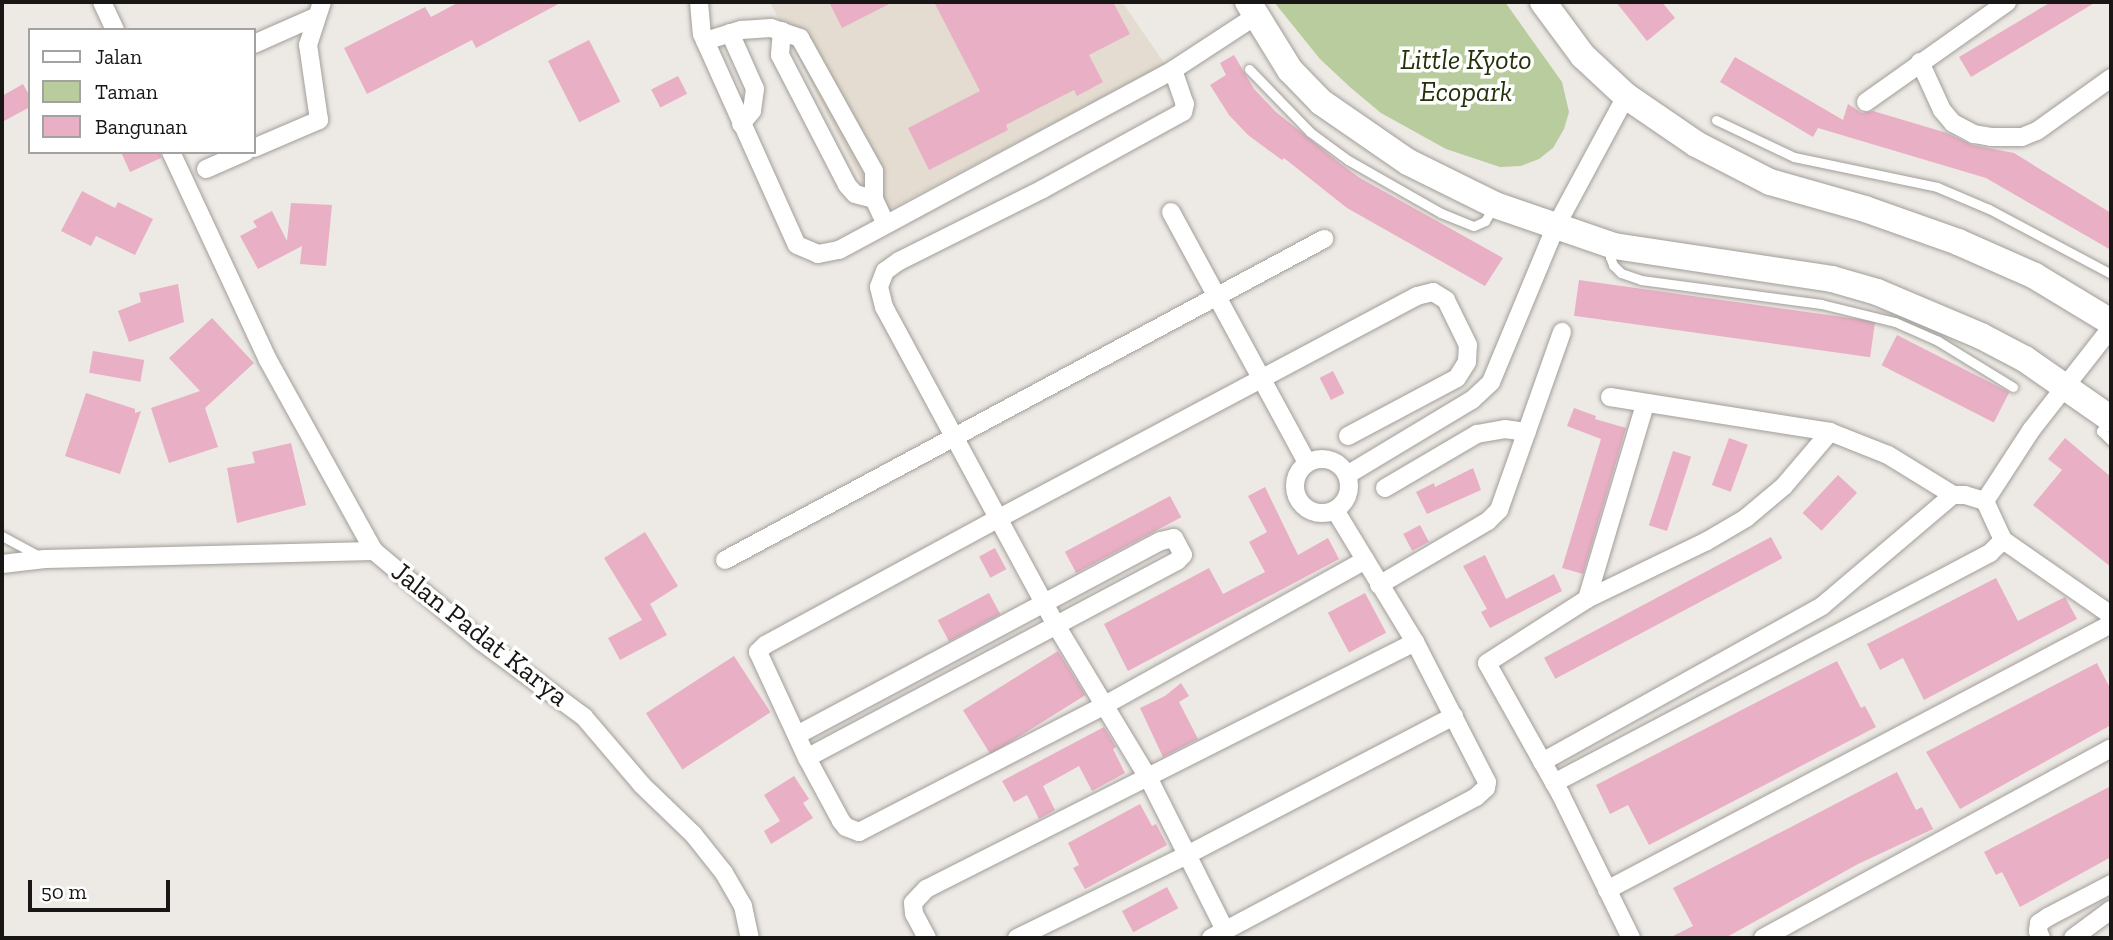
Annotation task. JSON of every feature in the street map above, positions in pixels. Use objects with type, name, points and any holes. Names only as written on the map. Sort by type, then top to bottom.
[{"type":"street","points":[[102,2],[114,28]]},
{"type":"street","points":[[698,2],[705,41],[741,124],[797,245],[807,252],[829,253],[1173,70],[1252,9],[1290,70],[1321,102],[1408,162],[1495,205],[1555,228],[1614,246],[1832,279],[1877,292],[1981,335],[2025,359],[2073,376],[2110,426]]},
{"type":"street","points":[[1543,2],[1583,56],[1626,96],[1696,144],[1770,182],[1865,209],[1958,242],[2035,276],[2107,330],[2032,429],[1986,500]]},
{"type":"street","points":[[1866,102],[2007,2]]},
{"type":"street","points":[[256,43],[318,10]]},
{"type":"street","points":[[256,147],[319,120],[308,45],[318,10]]},
{"type":"street","points":[[705,41],[730,33],[771,28],[800,38],[874,171],[874,199],[886,223]]},
{"type":"street","points":[[782,32],[780,55],[847,185],[855,194],[874,199]]},
{"type":"street","points":[[730,33],[755,89],[752,111],[741,124]]},
{"type":"street","points":[[1920,62],[1942,110],[1953,124],[1974,134],[1991,137],[2022,137],[2037,131],[2111,78]]},
{"type":"street","points":[[1173,70],[1185,104],[1183,112],[885,271],[879,287],[884,307],[1056,625],[1149,779],[1186,855],[1218,934],[1482,793],[1487,782],[1415,642],[1335,510]]},
{"type":"street","points":[[1347,475],[1472,400],[1492,382],[1555,228],[1626,96]]},
{"type":"street","name":"Jalan Padat Karya","points":[[173,154],[268,360],[374,551],[481,641],[584,717],[642,785],[693,834],[724,873],[743,906],[750,938]]},
{"type":"street","points":[[206,169],[240,154]]},
{"type":"street","points":[[1171,212],[1307,463]]},
{"type":"street","points":[[725,559],[1324,239]]},
{"type":"street","points":[[1348,436],[1457,378],[1467,362],[1468,345],[1446,300],[1433,292],[1417,296],[999,518],[758,652],[807,758],[841,821],[846,828],[859,832],[1105,705],[1365,560]]},
{"type":"street","points":[[1379,585],[1493,517],[1504,500],[1562,332]]},
{"type":"street","points":[[1610,397],[1830,432],[1888,454],[1953,495],[1986,500]]},
{"type":"street","points":[[1587,599],[1645,404]]},
{"type":"street","points":[[1385,488],[1477,435],[1505,429],[1528,432]]},
{"type":"street","points":[[1631,938],[1554,783],[1487,663],[1587,599],[1738,524],[1784,485],[1830,432]]},
{"type":"street","points":[[1325,459],[1342,467],[1347,475],[1348,495],[1335,510],[1326,513],[1308,510],[1296,496],[1296,477],[1307,463],[1325,459]]},
{"type":"street","points":[[1542,762],[1822,606],[1953,495]]},
{"type":"street","points":[[1986,500],[2003,540],[2111,615]]},
{"type":"street","points":[[797,735],[1161,541],[1172,537],[1176,540],[1182,558],[807,758]]},
{"type":"street","points":[[1554,783],[1990,553],[2003,540]]},
{"type":"street","points":[[2,564],[46,559],[374,551]]},
{"type":"street","points":[[1822,606],[1834,635]]},
{"type":"street","points":[[1607,890],[2111,624]]},
{"type":"street","points":[[927,938],[914,914],[913,903],[919,894],[1415,642]]},
{"type":"street","points":[[1017,938],[1186,855],[1454,716]]},
{"type":"street","points":[[1763,938],[2111,748]]},
{"type":"street","points":[[2041,938],[2039,923],[2111,884]]},
{"type":"street","points":[[2073,938],[2111,910]]},
{"type":"lane","points":[[1249,69],[1319,139],[1348,160],[1441,213],[1474,226],[1485,221],[1495,205]]},
{"type":"lane","points":[[1716,120],[1794,157],[1937,187],[1989,209],[2111,274]]},
{"type":"lane","points":[[1614,246],[1610,257],[1621,273],[1641,280],[1860,311],[1938,341],[2013,387]]},
{"type":"lane","points":[[2,536],[46,559]]},
{"type":"shaded area","points":[[770,2],[1122,2],[1165,64],[879,215]]},
{"type":"green space","name":"Little Kyoto Ecopark","points":[[1274,2],[1505,2],[1562,82],[1569,112],[1564,129],[1553,148],[1539,159],[1521,166],[1500,167],[1446,149],[1381,113],[1351,88],[1320,59]]},
{"type":"building","points":[[459,2],[562,2],[476,48],[472,40],[367,94],[344,48],[425,7],[431,17]]},
{"type":"building","points":[[829,2],[893,2],[842,28]]},
{"type":"building","points":[[934,2],[1113,2],[1130,34],[1089,55],[1103,82],[1077,96],[1074,90],[1006,125],[1008,130],[929,170],[908,128],[980,91]]},
{"type":"building","points":[[1616,2],[1662,2],[1675,18],[1647,41]]},
{"type":"building","points":[[2051,2],[2096,2],[1971,77],[1959,57]]},
{"type":"building","points":[[589,40],[620,101],[579,122],[548,61]]},
{"type":"building","points":[[1234,55],[1254,89],[1276,112],[1342,165],[1360,178],[1503,258],[1485,286],[1347,208],[1284,158],[1282,160],[1248,135],[1229,115],[1210,85],[1226,75],[1220,63]]},
{"type":"building","points":[[1735,57],[1843,120],[1848,104],[1862,113],[1873,111],[1947,133],[1972,145],[2014,153],[2111,213],[2111,250],[1986,178],[1818,128],[1813,137],[1720,82]]},
{"type":"building","points":[[678,76],[687,94],[660,107],[651,90]]},
{"type":"building","points":[[23,84],[28,93],[28,108],[2,122],[2,96]]},
{"type":"building","points":[[122,154],[160,154],[161,158],[130,172]]},
{"type":"building","points":[[82,191],[115,208],[118,202],[153,219],[135,255],[96,236],[91,246],[61,231]]},
{"type":"building","points":[[291,203],[332,205],[326,266],[300,264],[302,246],[258,269],[240,236],[257,227],[253,221],[272,211],[287,241]]},
{"type":"building","points":[[1579,280],[1875,322],[1870,357],[1574,316]]},
{"type":"building","points":[[178,284],[184,322],[129,342],[118,311],[141,302],[139,293]]},
{"type":"building","points":[[212,318],[254,363],[205,408],[218,447],[169,463],[151,408],[200,391],[169,358]]},
{"type":"building","points":[[1897,335],[2009,392],[1994,422],[1882,365]]},
{"type":"building","points":[[93,351],[144,360],[140,382],[89,373]]},
{"type":"building","points":[[1333,371],[1344,393],[1331,400],[1320,378]]},
{"type":"building","points":[[86,393],[135,409],[135,413],[141,411],[120,474],[65,456]]},
{"type":"building","points":[[1574,408],[1596,416],[1595,419],[1626,428],[1583,574],[1562,568],[1601,439],[1567,426]]},
{"type":"building","points":[[1729,438],[1748,445],[1731,492],[1712,485]]},
{"type":"building","points":[[2065,438],[2111,477],[2111,567],[2033,505],[2062,470],[2048,459]]},
{"type":"building","points":[[291,443],[306,505],[237,523],[227,468],[255,463],[252,452]]},
{"type":"building","points":[[1673,451],[1691,457],[1667,531],[1649,525]]},
{"type":"building","points":[[1473,468],[1481,490],[1427,514],[1416,492],[1434,483],[1435,487]]},
{"type":"building","points":[[1838,475],[1857,493],[1822,531],[1803,513]]},
{"type":"building","points":[[1265,487],[1298,555],[1328,538],[1339,559],[1128,671],[1104,624],[1209,568],[1223,594],[1265,572],[1249,542],[1267,532],[1248,496]]},
{"type":"building","points":[[1170,496],[1181,517],[1076,573],[1065,552]]},
{"type":"building","points":[[1420,525],[1429,542],[1412,551],[1403,534]]},
{"type":"building","points":[[645,532],[678,586],[650,604],[667,635],[620,660],[608,638],[642,620],[604,558]]},
{"type":"building","points":[[1771,537],[1782,558],[1555,679],[1544,658]]},
{"type":"building","points":[[995,548],[1006,569],[990,578],[979,556]]},
{"type":"building","points":[[1485,555],[1506,599],[1554,574],[1562,591],[1490,628],[1481,612],[1487,609],[1463,566]]},
{"type":"building","points":[[1996,578],[2018,621],[2065,597],[2077,619],[1924,700],[1903,658],[1880,670],[1867,644]]},
{"type":"building","points":[[989,593],[1000,614],[949,641],[938,620]]},
{"type":"building","points":[[1365,593],[1386,633],[1349,652],[1328,613]]},
{"type":"building","points":[[1058,651],[1086,695],[991,754],[963,710]]},
{"type":"building","points":[[734,656],[770,712],[682,769],[646,713]]},
{"type":"building","points":[[1837,661],[1861,708],[1865,706],[1876,727],[1649,845],[1628,805],[1610,814],[1596,785]]},
{"type":"building","points":[[2097,663],[2111,690],[2111,725],[1960,809],[1926,752]]},
{"type":"building","points":[[1181,683],[1189,696],[1179,702],[1198,739],[1163,757],[1140,708],[1165,696]]},
{"type":"building","points":[[1104,727],[1116,747],[1113,749],[1125,773],[1092,791],[1079,766],[1043,786],[1055,810],[1039,819],[1027,795],[1014,802],[1002,781]]},
{"type":"building","points":[[1897,772],[1916,810],[1922,807],[1933,829],[1858,864],[1725,938],[1669,938],[1693,926],[1673,888]]},
{"type":"building","points":[[794,776],[809,799],[803,803],[813,818],[771,844],[764,831],[780,821],[764,795]]},
{"type":"building","points":[[2111,786],[2111,857],[2020,907],[2002,872],[1996,875],[1984,852]]},
{"type":"building","points":[[1140,804],[1152,826],[1156,824],[1167,845],[1085,889],[1073,868],[1079,865],[1068,843]]},
{"type":"building","points":[[1167,887],[1178,908],[1133,932],[1122,911]]}]
